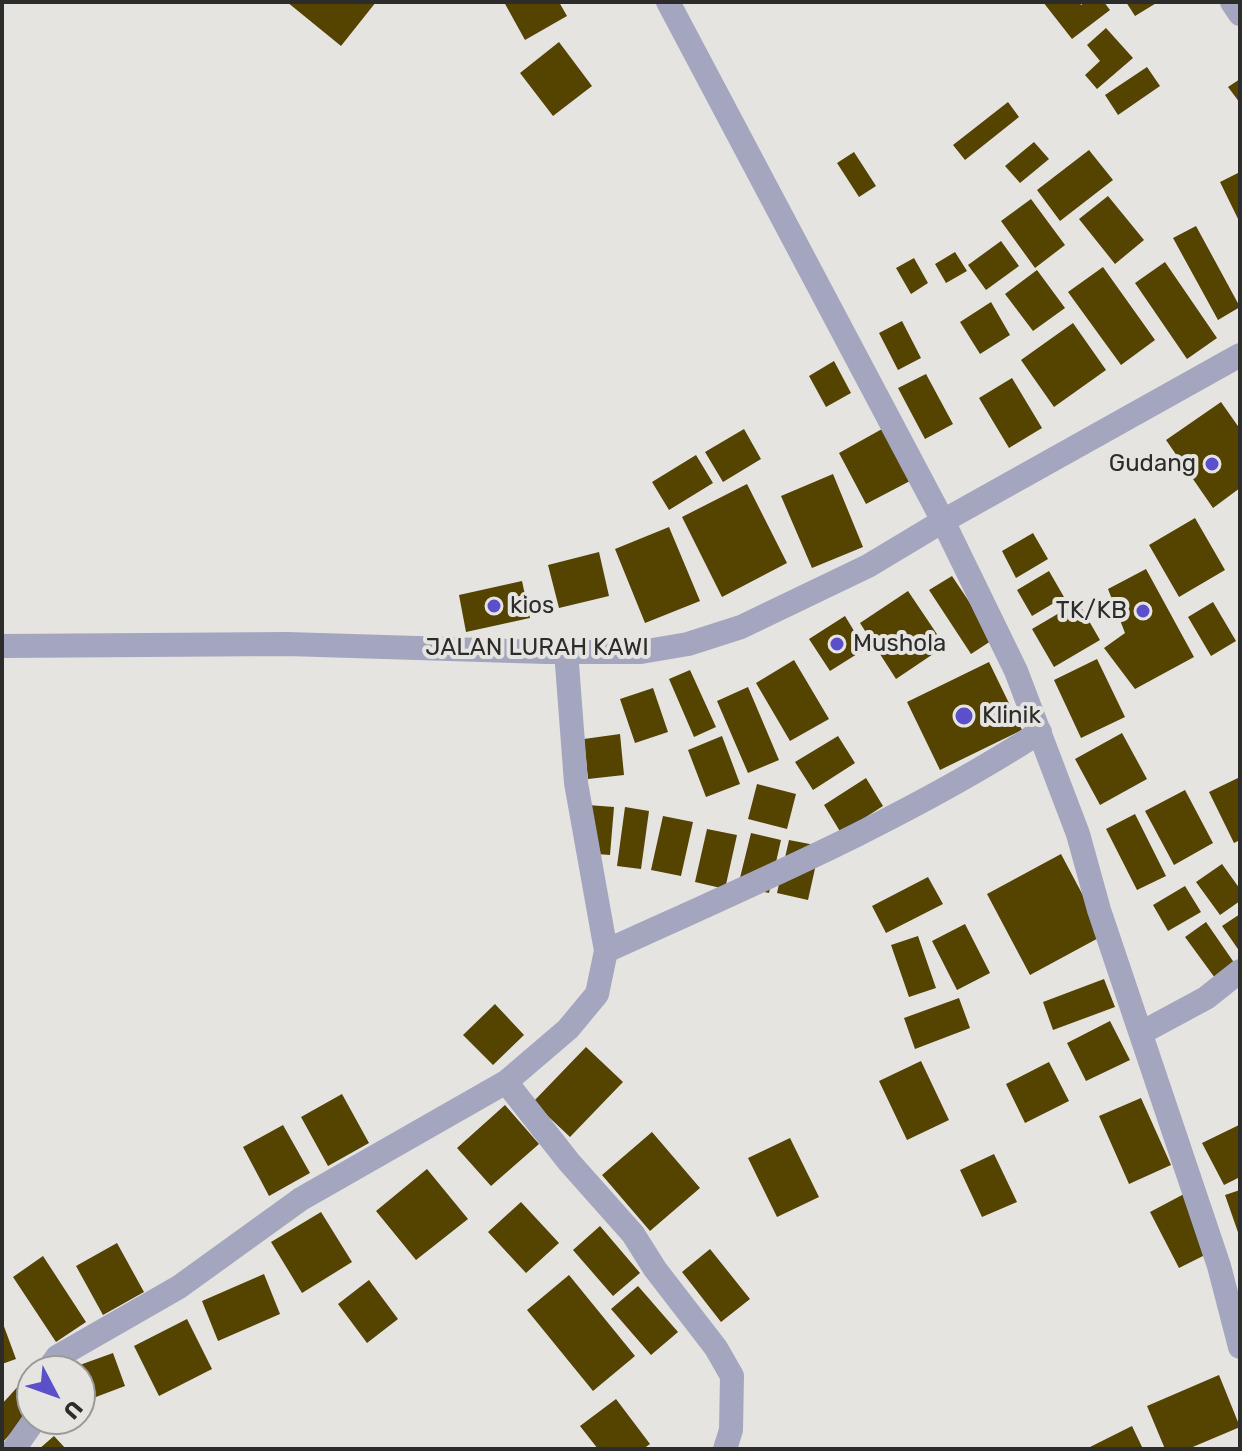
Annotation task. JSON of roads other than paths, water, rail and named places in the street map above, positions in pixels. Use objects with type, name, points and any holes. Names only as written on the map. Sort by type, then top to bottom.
[{"type":"street","points":[[668,2],[943,521],[1016,671],[1078,834],[1099,910],[1219,1266],[1240,1347]]},
{"type":"street","points":[[1232,2],[1240,14]]},
{"type":"street","name":"JALAN LURAH KAWI","points":[[2,646],[287,644],[641,652],[688,644],[741,627],[868,566],[1240,355]]},
{"type":"street","points":[[60,1355],[179,1287],[301,1199],[506,1082],[568,1029],[597,994],[606,951],[576,783],[566,651]]},
{"type":"street","points":[[606,951],[892,817],[981,770],[1040,732]]},
{"type":"street","points":[[1141,1033],[1206,998],[1240,971]]},
{"type":"street","points":[[506,1082],[569,1162],[633,1234],[655,1269],[716,1348],[732,1376],[731,1430],[725,1449]]},
{"type":"place","name":"Gudang","points":[[1212,464]]},
{"type":"place","name":"kios","points":[[494,606]]},
{"type":"place","name":"TK/KB","points":[[1143,611]]},
{"type":"place","name":"Mushola","points":[[837,644]]},
{"type":"place","name":"Klinik","points":[[964,716]]}]
